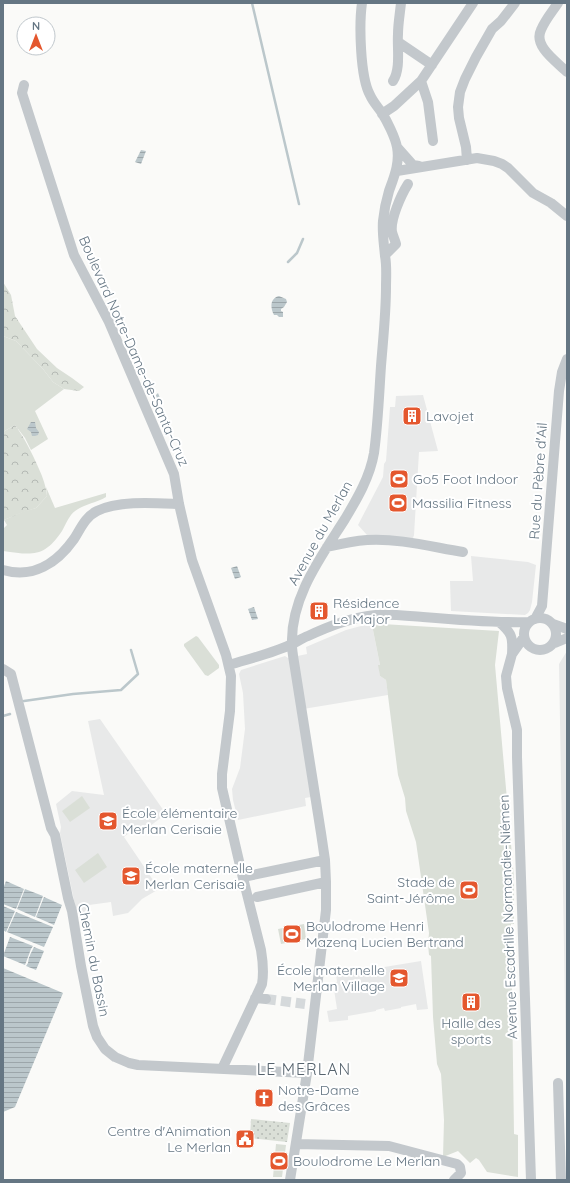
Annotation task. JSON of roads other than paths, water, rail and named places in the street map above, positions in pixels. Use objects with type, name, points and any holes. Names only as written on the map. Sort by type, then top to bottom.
[{"type":"street","name":"Avenue du Merlan","points":[[290,1180],[306,1073],[310,1005],[326,910],[325,860],[292,644],[295,615],[302,593],[318,562],[360,493],[374,454],[386,289],[385,255],[382,231],[384,209],[396,170],[397,147],[389,127],[370,96],[365,83],[361,37],[362,3]]},
{"type":"street","points":[[393,81],[397,73],[401,3]]},
{"type":"street","points":[[382,114],[394,106],[421,81],[473,3]]},
{"type":"street","points":[[472,159],[462,117],[464,95],[480,59],[501,21],[515,3]]},
{"type":"street","points":[[558,3],[540,30],[539,41],[546,51],[567,72]]},
{"type":"street","points":[[398,42],[432,65]]},
{"type":"street","points":[[421,81],[428,102],[433,141]]},
{"type":"street","name":"Boulevard Notre-Dame-de-Santa-Cruz","points":[[24,85],[22,93],[74,255],[108,322],[174,474],[179,504],[192,560],[229,665],[231,676],[230,711],[222,774],[222,788],[263,962],[263,974],[262,984],[222,1069]]},
{"type":"street","points":[[397,147],[413,165],[419,166]]},
{"type":"street","points":[[396,170],[485,158],[502,164],[533,193],[567,216]]},
{"type":"street","points":[[385,255],[396,244],[392,231],[393,221],[402,194],[408,184]]},
{"type":"street","name":"Rue du Pèbre d'Ail","points":[[532,620],[542,606],[559,391],[562,372],[567,359]]},
{"type":"street","points":[[3,570],[24,572],[50,564],[74,538],[83,522],[90,515],[105,507],[140,503],[179,504]]},
{"type":"street","points":[[327,547],[366,540],[383,540],[463,552]]},
{"type":"street","name":"Rue du Pèbre d'Ail","points":[[542,606],[550,622]]},
{"type":"street","points":[[229,665],[292,644],[306,636],[336,624],[378,615],[503,622],[532,620],[550,622],[567,629]]},
{"type":"street","name":"Avenue Escadrille Normandie-Niémen","points":[[531,1180],[517,730],[507,688],[506,676],[512,654],[524,635],[525,627],[532,620]]},
{"type":"street","points":[[503,622],[515,627],[524,635],[526,643],[530,648],[536,650],[547,650],[554,643],[567,638]]},
{"type":"street","points":[[503,622],[513,641],[512,654],[530,648]]},
{"type":"street","points":[[550,622],[556,632],[554,643]]},
{"type":"street","name":"Chemin du Bassin","points":[[7,672],[51,828],[55,835],[72,911],[93,1026],[97,1037],[105,1049],[115,1057],[129,1063],[147,1066],[306,1073]]},
{"type":"street","points":[[242,877],[325,860]]},
{"type":"street","points":[[257,897],[326,882]]},
{"type":"street","points":[[255,998],[266,1000]]},
{"type":"street","points":[[558,1083],[561,1180]]},
{"type":"street","points":[[296,1144],[389,1146],[457,1164],[460,1167],[461,1173],[454,1180]]},
{"type":"waterway","points":[[252,3],[299,204]]},
{"type":"waterway","points":[[288,262],[297,253],[303,239]]},
{"type":"waterway","points":[[24,701],[73,694],[121,690],[138,674],[131,650]]},
{"type":"waterway","points":[[3,716],[10,714]]},
{"type":"tunnel","points":[[266,999],[305,1004]]},
{"type":"place","name":"Lavojet","points":[[412,416]]},
{"type":"place","name":"Go5 Foot Indoor","points":[[399,479]]},
{"type":"place","name":"Massilia Fitness","points":[[398,503]]},
{"type":"place","name":"Résidence Le Major","points":[[319,611]]},
{"type":"place","name":"École élémentaire Merlan Cerisaie","points":[[108,821]]},
{"type":"place","name":"École maternelle Merlan Cerisaie","points":[[131,876]]},
{"type":"place","name":"Stade de Saint-Jérôme","points":[[469,890]]},
{"type":"place","name":"Boulodrome Henri Mazenq Lucien Bertrand","points":[[292,934]]},
{"type":"place","name":"École maternelle Merlan Village","points":[[399,978]]},
{"type":"place","name":"Halle des sports","points":[[471,1002]]},
{"type":"place","name":"Notre-Dame des Grâces","points":[[264,1098]]},
{"type":"place","name":"Centre d'Animation Le Merlan","points":[[245,1139]]},
{"type":"place","name":"Boulodrome Le Merlan","points":[[279,1161]]},
{"type":"district","name":"LE MERLAN","points":[[304,1069]]}]
